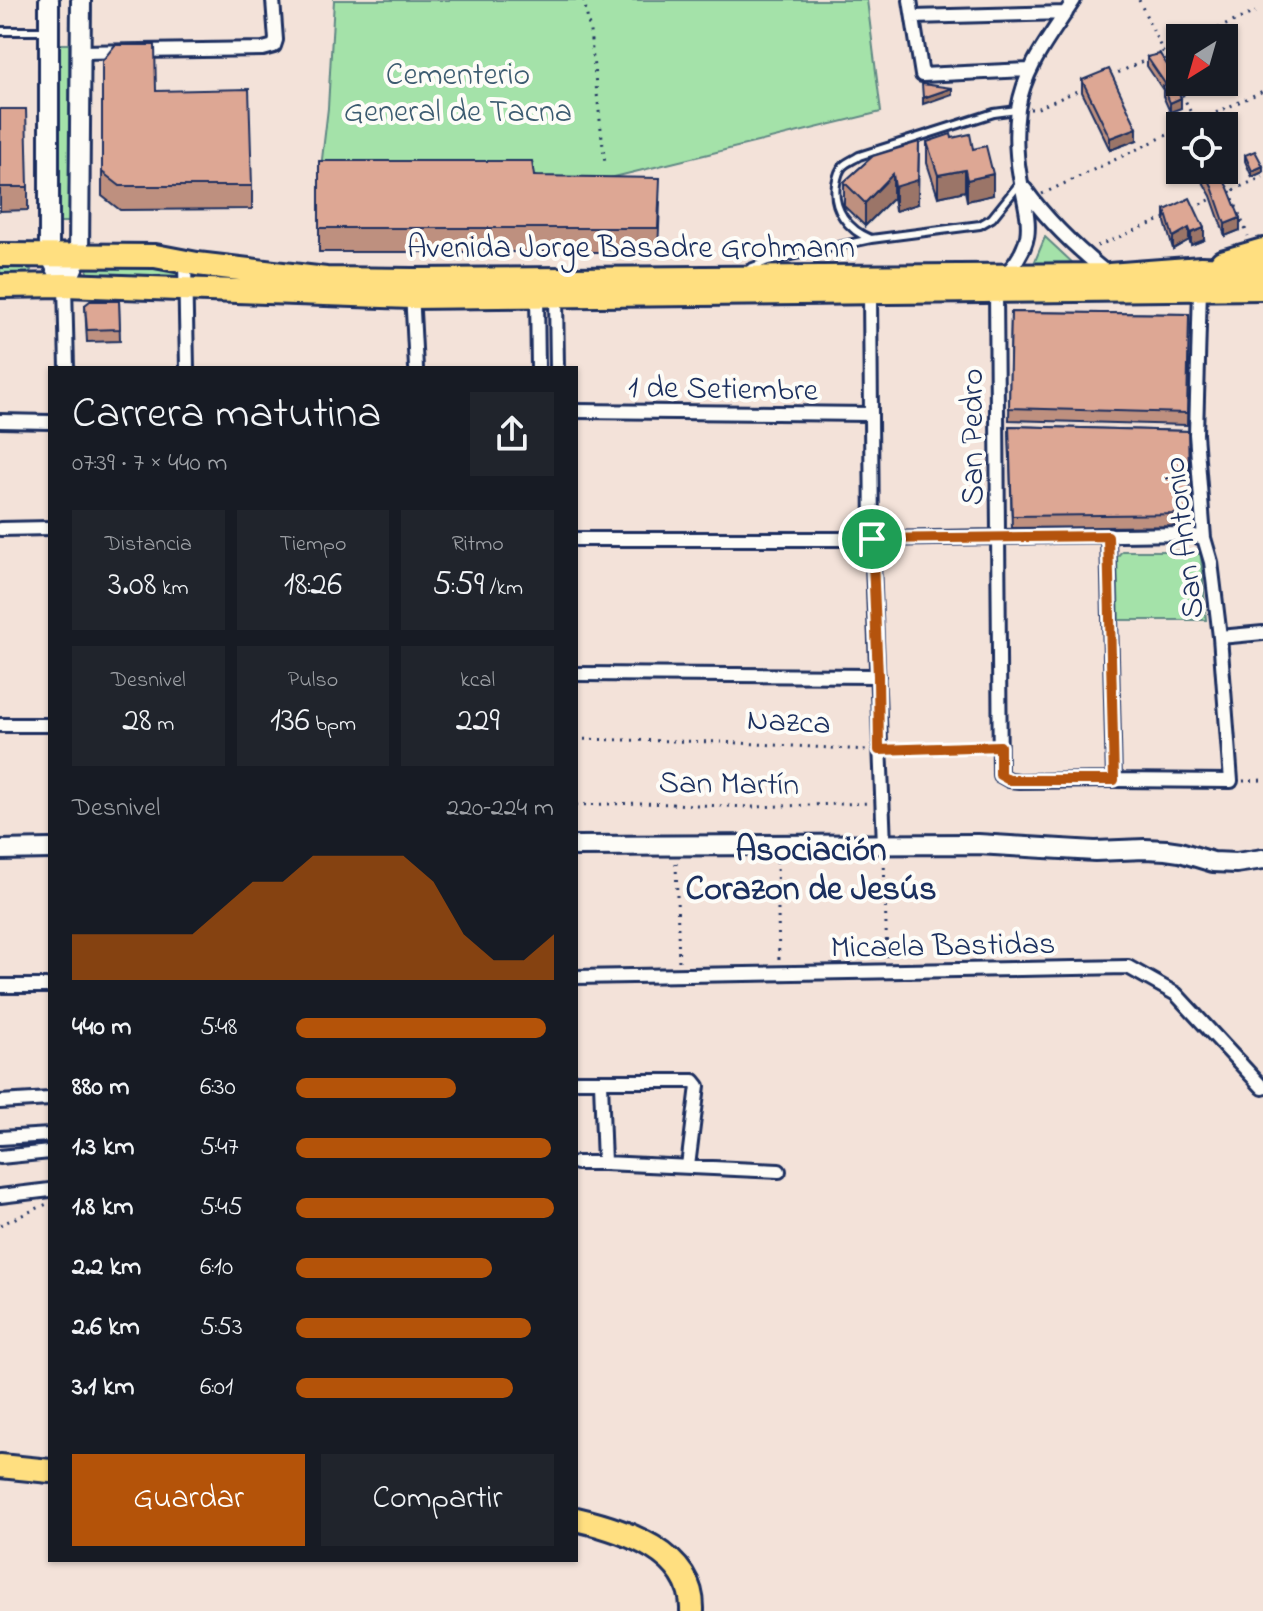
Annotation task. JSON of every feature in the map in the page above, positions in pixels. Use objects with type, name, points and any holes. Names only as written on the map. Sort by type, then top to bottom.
[{"type":"highway","name":"Avenida Jorge Basadre Grohmann","points":[[0,255],[155,256],[412,289],[546,296],[870,293],[1109,275],[1200,278],[1263,288]]},
{"type":"highway","points":[[1200,278],[1260,257]]},
{"type":"highway","name":"Avenida Jorge Basadre Grohmann","points":[[0,286],[186,290],[412,289],[730,277],[1000,283],[1200,278]]},
{"type":"highway","points":[[0,1466],[48,1471]]},
{"type":"highway","points":[[578,1520],[633,1538],[670,1558],[688,1584],[692,1611]]},
{"type":"street","points":[[49,0],[49,254],[65,285],[67,366]]},
{"type":"street","points":[[65,285],[79,255],[81,0]]},
{"type":"street","points":[[80,52],[263,49],[274,46],[276,40],[273,0]]},
{"type":"street","points":[[910,0],[922,75],[1029,70]]},
{"type":"street","points":[[1000,283],[1018,258],[1027,238],[1029,216],[1016,142],[1018,110],[1029,70],[1074,0]]},
{"type":"street","points":[[913,17],[1066,13]]},
{"type":"street","points":[[49,31],[80,29]]},
{"type":"street","points":[[1021,182],[1054,226],[1109,275]]},
{"type":"street","points":[[185,262],[187,366]]},
{"type":"street","name":"San Antonio","points":[[1200,278],[1196,434],[1204,538],[1211,562],[1220,637],[1231,781]]},
{"type":"street","name":"San Pedro","points":[[1000,283],[997,429],[1000,775],[1019,781],[1114,780]]},
{"type":"street","points":[[412,289],[416,366]]},
{"type":"street","points":[[870,293],[872,539],[884,845]]},
{"type":"street","points":[[538,366],[546,296]]},
{"type":"street","points":[[546,296],[557,366]]},
{"type":"street","name":"1 de Setiembre","points":[[578,411],[870,414]]},
{"type":"street","points":[[0,421],[48,422]]},
{"type":"street","points":[[997,429],[1012,429]]},
{"type":"street","points":[[1181,433],[1196,434]]},
{"type":"street","points":[[0,529],[48,528]]},
{"type":"street","points":[[578,539],[998,538],[1185,534],[1204,538]]},
{"type":"street","points":[[1108,536],[1114,780],[1231,781]]},
{"type":"street","points":[[1220,637],[1263,633]]},
{"type":"street","points":[[578,674],[878,676]]},
{"type":"street","points":[[0,725],[48,725]]},
{"type":"street","points":[[578,846],[978,844],[1095,851],[1145,849],[1180,852],[1213,862],[1263,859]]},
{"type":"street","points":[[0,850],[48,849]]},
{"type":"street","name":"Micaela Bastidas","points":[[578,977],[1128,967],[1176,994],[1263,1088]]},
{"type":"street","points":[[0,986],[48,986]]},
{"type":"street","points":[[578,1081],[694,1081],[698,1086],[688,1166]]},
{"type":"street","points":[[601,1082],[604,1163]]},
{"type":"street","points":[[0,1102],[48,1099]]},
{"type":"street","points":[[0,1138],[48,1135]]},
{"type":"street","points":[[0,1157],[48,1152]]},
{"type":"street","points":[[578,1163],[779,1171]]},
{"type":"street","points":[[0,1196],[48,1190]]},
{"type":"lane","points":[[0,31],[49,31]]},
{"type":"lane","points":[[871,239],[856,232],[840,213],[836,185],[842,167],[859,156],[994,113],[1018,110]]},
{"type":"lane","points":[[730,277],[768,261],[871,239],[980,225],[992,218],[1021,182]]},
{"type":"path","points":[[584,0],[605,164]]},
{"type":"path","points":[[1139,0],[1191,112]]},
{"type":"path","points":[[1228,24],[1255,12]]},
{"type":"path","points":[[1107,77],[1164,52]]},
{"type":"path","points":[[1018,110],[1036,109],[1093,84]]},
{"type":"path","points":[[1220,112],[1263,91]]},
{"type":"path","points":[[1032,198],[1166,136]]},
{"type":"path","points":[[1190,208],[1263,177]]},
{"type":"path","points":[[1226,184],[1260,257]]},
{"type":"path","points":[[1081,253],[1177,213]]},
{"type":"path","name":"Nazca","points":[[578,739],[879,750],[1000,746]]},
{"type":"path","points":[[1231,781],[1263,780]]},
{"type":"path","name":"San Martín","points":[[578,805],[643,803],[752,807],[882,803]]},
{"type":"path","points":[[777,845],[779,973]]},
{"type":"path","points":[[884,845],[888,971]]},
{"type":"path","points":[[675,846],[679,975]]},
{"type":"path","points":[[0,1225],[48,1204]]},
{"type":"green space","name":"Cementerio General de Tacna","points":[[334,0],[867,0],[881,112],[610,178],[319,185],[328,108]]},
{"type":"green space","points":[[59,44],[69,44],[70,222],[60,222]]},
{"type":"green space","points":[[1045,237],[1075,265],[1033,266]]},
{"type":"green space","points":[[0,264],[22,264],[31,270],[26,278],[0,278]]},
{"type":"green space","points":[[88,268],[169,268],[219,281],[89,279],[86,274]]},
{"type":"green space","points":[[1122,551],[1194,551],[1201,555],[1206,620],[1119,620],[1117,557]]},
{"type":"building","points":[[115,45],[155,45],[156,91],[249,89],[252,186],[120,186],[102,172],[102,61]]},
{"type":"building","points":[[1160,54],[1166,63],[1166,85],[1147,57]]},
{"type":"building","points":[[1109,69],[1137,128],[1110,138],[1082,80]]},
{"type":"building","points":[[922,84],[952,88],[923,98]]},
{"type":"building","points":[[1167,96],[1180,96],[1181,98],[1170,103]]},
{"type":"building","points":[[0,109],[26,109],[28,187],[0,187]]},
{"type":"building","points":[[951,134],[952,138],[970,134],[973,149],[986,146],[993,174],[967,180],[965,170],[938,175],[927,142]]},
{"type":"building","points":[[919,142],[918,180],[895,187],[893,174],[865,203],[844,182],[873,156]]},
{"type":"building","points":[[1255,151],[1263,166],[1252,171],[1245,155]]},
{"type":"building","points":[[319,161],[532,161],[534,176],[660,178],[658,228],[319,228]]},
{"type":"building","points":[[1211,184],[1226,184],[1240,218],[1225,224]]},
{"type":"building","points":[[1190,198],[1204,228],[1191,233],[1189,228],[1173,237],[1165,210]]},
{"type":"building","points":[[90,301],[119,301],[120,329],[87,330],[85,305]]},
{"type":"building","points":[[1011,312],[1189,314],[1187,413],[1009,408]]},
{"type":"building","points":[[1009,426],[1188,431],[1190,514],[1012,516]]},
{"type":"district","name":"Asociación Corazon de Jesús","points":[[811,868]]},
{"type":"route","points":[[1108,536],[1114,780],[1009,780],[1000,775],[1000,746],[879,750],[872,539],[1108,536]]}]
